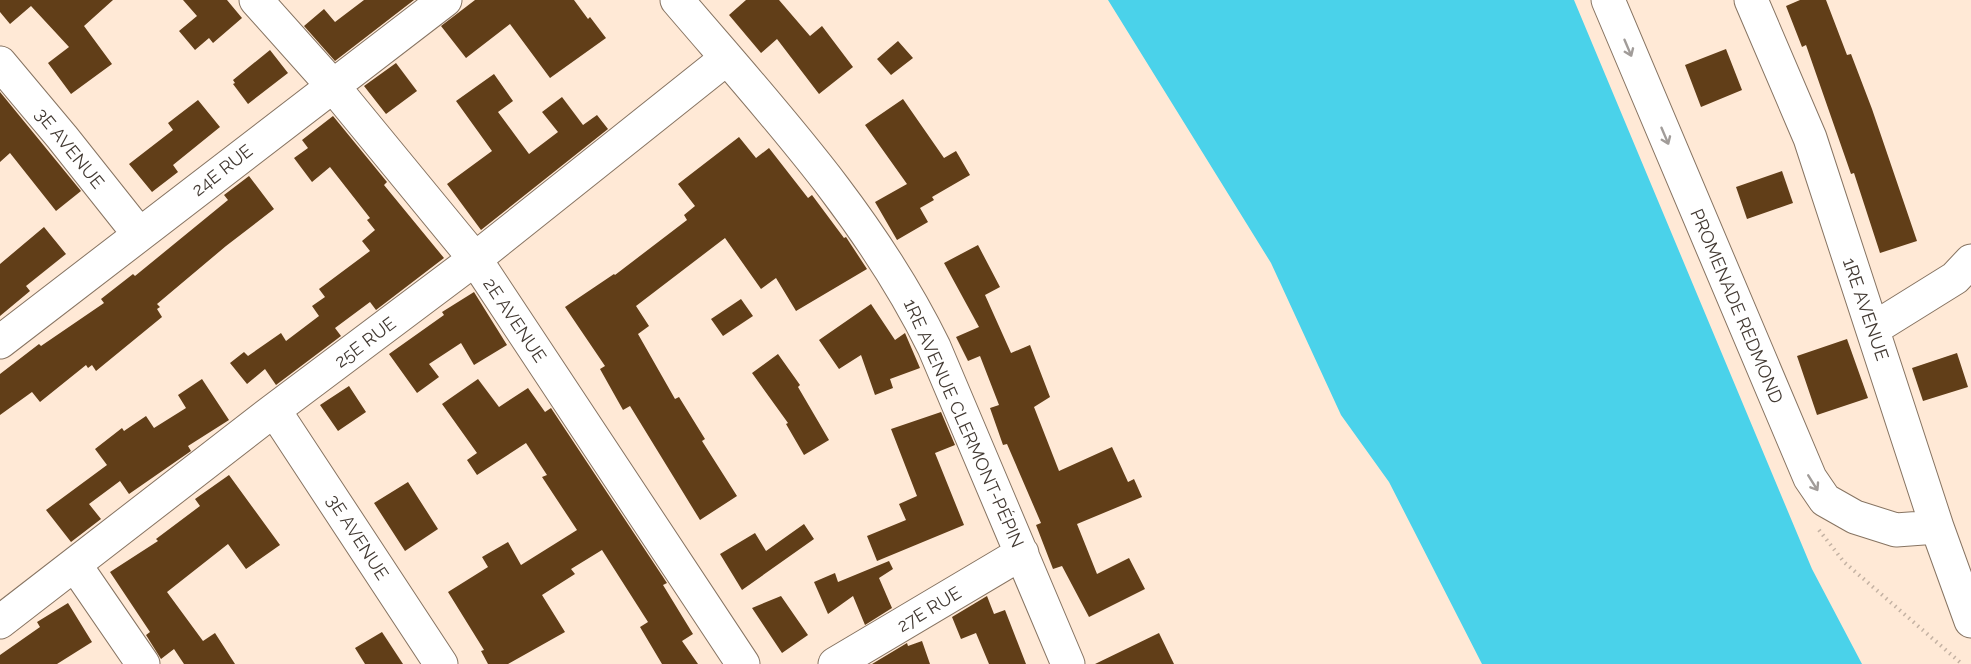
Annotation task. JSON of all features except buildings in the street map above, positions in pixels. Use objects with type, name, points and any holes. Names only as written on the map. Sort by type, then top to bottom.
[{"type":"street","name":"2E AVENUE","points":[[256,0],[332,85],[475,259],[743,664]]},
{"type":"street","name":"24E RUE","points":[[0,342],[445,0]]},
{"type":"street","name":"1RE AVENUE CLERMONT-PÉPIN","points":[[677,0],[811,156],[894,272],[934,347],[1068,664]]},
{"type":"street","name":"PROMENADE REDMOND","points":[[1608,0],[1810,478],[1825,500],[1855,517],[1896,530],[1937,527]]},
{"type":"street","name":"1RE AVENUE","points":[[1751,0],[1810,138],[1937,527],[1971,621]]},
{"type":"street","name":"25E RUE","points":[[0,622],[274,410],[475,259],[727,58]]},
{"type":"street","name":"3E AVENUE","points":[[0,63],[139,234]]},
{"type":"street","points":[[1873,329],[1955,278],[1971,261]]},
{"type":"street","name":"3E AVENUE","points":[[274,410],[441,664]]},
{"type":"street","name":"27E RUE","points":[[835,664],[1023,553]]},
{"type":"street","points":[[75,565],[143,664]]},
{"type":"water","points":[[1108,0],[1574,0],[1812,569],[1862,664],[1482,664],[1389,482],[1341,415],[1271,263]]}]
